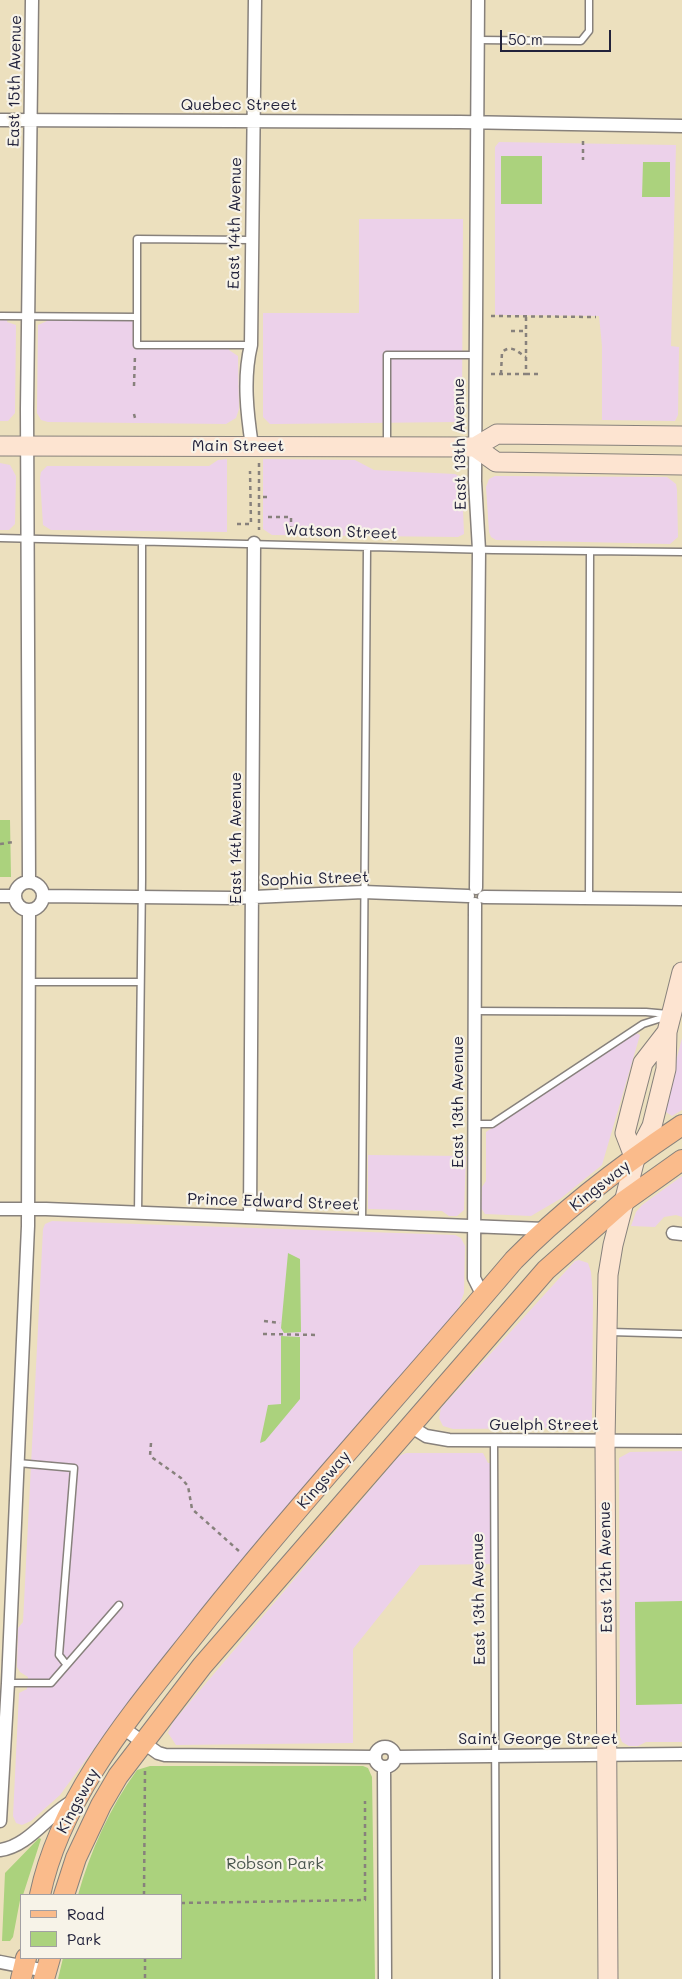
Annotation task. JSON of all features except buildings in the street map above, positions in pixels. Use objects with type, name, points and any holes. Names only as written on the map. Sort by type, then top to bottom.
[{"type":"main road","name":"Kingsway","points":[[40,1894],[54,1848],[78,1798],[123,1728],[247,1570],[514,1260],[544,1229],[682,1125]]},
{"type":"main road","name":"Kingsway","points":[[64,1894],[76,1858],[101,1805],[122,1770],[202,1666],[546,1270],[623,1202],[682,1160]]},
{"type":"street","name":"East 15th Avenue","points":[[29,882],[27,446],[32,0]]},
{"type":"street","name":"East 14th Avenue","points":[[254,0],[250,345],[247,358],[247,409],[255,453]]},
{"type":"street","name":"East 13th Avenue","points":[[478,0],[475,447],[479,550],[473,1227],[474,1278],[483,1296]]},
{"type":"street","name":"Quebec Street","points":[[0,120],[478,122],[682,126]]},
{"type":"street","points":[[682,436],[497,434],[475,447],[496,462],[682,465]]},
{"type":"street","name":"Main Street","points":[[0,446],[255,453],[387,447],[475,447]]},
{"type":"street","name":"East 14th Avenue","points":[[250,1217],[254,543]]},
{"type":"street","points":[[29,882],[40,887],[43,896],[38,907],[29,910],[17,904],[15,896],[20,884],[29,882]]},
{"type":"street","name":"Sophia Street","points":[[43,896],[252,897],[363,892],[476,896],[682,898]]},
{"type":"street","points":[[0,896],[15,896]]},
{"type":"street","points":[[0,1821],[8,1683],[5,1650],[18,1464],[28,1209],[29,910]]},
{"type":"street","points":[[635,1159],[625,1133],[638,1081],[643,1063],[669,1023],[682,972]]},
{"type":"street","name":"East 12th Avenue","points":[[608,1979],[608,1755],[604,1442],[606,1332],[608,1275],[623,1202],[635,1159]]},
{"type":"street","name":"Prince Edward Street","points":[[0,1209],[544,1229]]},
{"type":"street","name":"Guelph Street","points":[[410,1426],[426,1436],[437,1440],[494,1442],[682,1441]]},
{"type":"street","points":[[123,1728],[158,1753],[176,1756],[375,1756]]},
{"type":"street","points":[[384,1747],[391,1750],[395,1756],[392,1764],[384,1767],[377,1764],[375,1756],[377,1750],[384,1747]]},
{"type":"street","name":"Saint George Street","points":[[395,1756],[682,1754]]},
{"type":"street","points":[[384,1767],[385,1979]]},
{"type":"street","points":[[0,1850],[14,1848],[61,1807],[78,1798]]},
{"type":"street","points":[[0,1962],[24,1968],[47,1969]]},
{"type":"lane","points":[[478,40],[581,42],[589,31],[589,0]]},
{"type":"lane","points":[[250,345],[137,345],[137,239],[251,240]]},
{"type":"lane","points":[[0,316],[137,317]]},
{"type":"lane","points":[[387,447],[387,355],[476,355]]},
{"type":"lane","name":"Watson Street","points":[[0,538],[291,544],[367,548],[682,552]]},
{"type":"lane","points":[[138,1213],[142,542]]},
{"type":"lane","points":[[362,1222],[367,548]]},
{"type":"lane","points":[[589,898],[590,552]]},
{"type":"lane","points":[[28,982],[140,982]]},
{"type":"lane","points":[[475,1012],[646,1012],[669,1023]]},
{"type":"lane","points":[[475,1124],[492,1124],[643,1024],[669,1023]]},
{"type":"lane","points":[[606,1332],[682,1334]]},
{"type":"lane","name":"East 13th Avenue","points":[[494,1442],[496,1979]]},
{"type":"lane","points":[[18,1464],[74,1468],[60,1655],[66,1664]]},
{"type":"lane","points":[[8,1683],[50,1683],[119,1606]]},
{"type":"path","points":[[583,141],[583,160]]},
{"type":"path","points":[[491,316],[596,317]]},
{"type":"path","points":[[526,316],[526,374]]},
{"type":"path","points":[[511,331],[526,331]]},
{"type":"path","points":[[134,386],[134,358],[137,345]]},
{"type":"path","points":[[500,374],[502,352],[508,348],[514,348],[526,357]]},
{"type":"path","points":[[491,374],[539,374]]},
{"type":"path","points":[[254,543],[259,532],[255,453]]},
{"type":"path","points":[[237,524],[251,524],[250,471]]},
{"type":"path","points":[[250,497],[255,497]]},
{"type":"path","points":[[263,497],[268,497]]},
{"type":"path","points":[[268,517],[291,517],[291,544]]},
{"type":"path","points":[[0,844],[13,842]]},
{"type":"path","points":[[264,1321],[280,1323]]},
{"type":"path","points":[[263,1334],[319,1335]]},
{"type":"path","points":[[151,1444],[150,1456],[181,1478],[188,1486],[192,1509],[242,1554]]},
{"type":"path","points":[[144,1894],[144,1773],[147,1766]]},
{"type":"path","points":[[182,1903],[365,1900],[365,1801]]},
{"type":"path","points":[[144,1959],[145,1979]]},
{"type":"shaded area","points":[[499,142],[676,145],[671,346],[679,347],[678,415],[675,421],[602,420],[602,346],[599,316],[495,315],[495,147]]},
{"type":"shaded area","points":[[359,219],[463,219],[462,413],[456,422],[270,424],[263,417],[263,313],[359,313]]},
{"type":"shaded area","points":[[0,316],[8,316],[7,322],[16,325],[15,413],[8,421],[0,421]]},
{"type":"shaded area","points":[[47,316],[137,317],[137,345],[229,345],[229,350],[238,356],[239,409],[236,418],[226,424],[48,422],[41,420],[37,413],[38,325],[47,321]]},
{"type":"shaded area","points":[[227,459],[227,532],[51,530],[43,525],[40,478],[41,472],[47,466],[209,466],[218,460]]},
{"type":"shaded area","points":[[263,459],[355,460],[374,470],[455,474],[459,476],[462,485],[464,534],[458,537],[272,535],[263,529]]},
{"type":"shaded area","points":[[0,463],[10,465],[16,476],[15,524],[9,530],[0,530]]},
{"type":"shaded area","points":[[495,476],[667,477],[676,484],[678,537],[670,544],[496,540],[491,537],[489,532],[486,487],[489,479]]},
{"type":"shaded area","points":[[634,1032],[640,1035],[602,1165],[560,1199],[531,1216],[485,1214],[481,1208],[482,1187],[486,1181],[486,1132]]},
{"type":"shaded area","points":[[682,1038],[682,1110],[672,1116],[666,1112],[665,1104]]},
{"type":"shaded area","points":[[368,1155],[466,1156],[464,1210],[457,1216],[449,1216],[442,1211],[368,1209]]},
{"type":"shaded area","points":[[682,1176],[682,1217],[676,1215],[664,1217],[655,1227],[631,1226],[636,1212],[642,1205]]},
{"type":"shaded area","points":[[52,1221],[455,1235],[461,1238],[465,1246],[464,1293],[458,1310],[226,1580],[129,1701],[60,1795],[31,1821],[22,1825],[16,1823],[13,1816],[19,1693],[27,1689],[28,1677],[20,1672],[17,1667],[18,1628],[23,1622],[43,1229],[45,1224]]},
{"type":"shaded area","points":[[579,1260],[588,1263],[591,1272],[593,1297],[592,1422],[580,1428],[453,1429],[443,1426],[439,1418],[441,1408],[575,1261]]},
{"type":"shaded area","points":[[682,1451],[682,1742],[646,1742],[638,1746],[629,1746],[622,1742],[620,1737],[619,1458],[630,1452]]},
{"type":"shaded area","points":[[406,1453],[483,1453],[488,1463],[494,1463],[494,1564],[420,1565],[353,1649],[353,1743],[176,1745],[168,1733],[173,1722],[399,1456]]},
{"type":"green space","points":[[501,156],[542,156],[542,204],[501,204]]},
{"type":"green space","points":[[643,162],[670,162],[670,197],[642,197]]},
{"type":"green space","points":[[0,820],[10,820],[11,877],[0,877]]},
{"type":"green space","points":[[288,1253],[300,1259],[301,1332],[284,1333],[281,1328]]},
{"type":"green space","points":[[281,1336],[300,1337],[300,1399],[265,1441],[260,1443],[268,1405],[281,1404]]},
{"type":"green space","points":[[682,1601],[682,1704],[636,1705],[635,1602]]},
{"type":"green space","name":"Robson Park","points":[[150,1766],[363,1766],[368,1768],[372,1777],[375,1979],[58,1979],[63,1959],[182,1959],[182,1894],[78,1894],[88,1863],[102,1830],[118,1799],[137,1770]]},
{"type":"green space","points":[[39,1838],[41,1839],[23,1894],[20,1894],[13,1937],[10,1941],[2,1941],[5,1873]]}]
